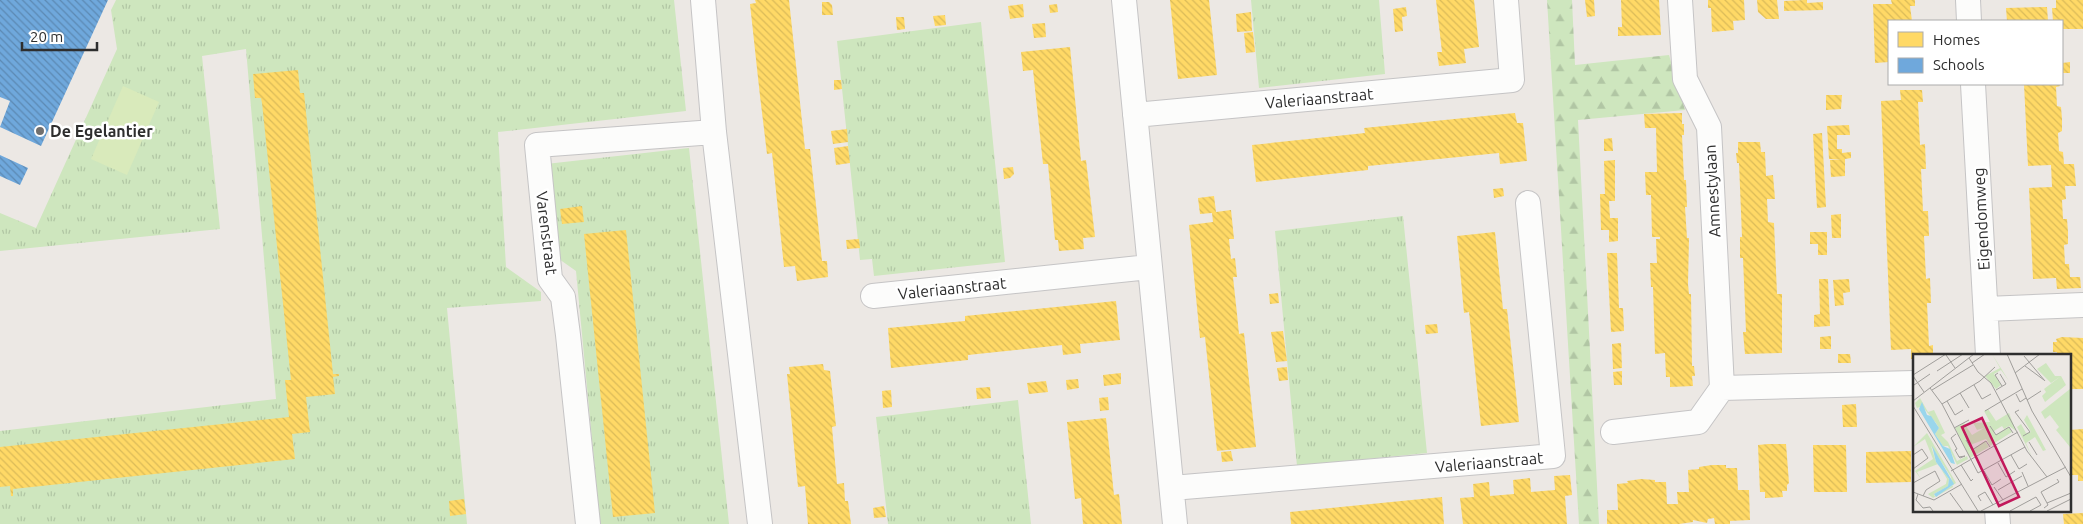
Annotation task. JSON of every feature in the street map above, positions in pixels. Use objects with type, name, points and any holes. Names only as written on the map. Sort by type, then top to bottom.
[{"type":"street","points":[[703,0],[714,132],[760,524]]},
{"type":"street","points":[[1124,0],[1175,524]]},
{"type":"street","name":"Valeriaanstraat","points":[[1135,115],[1512,80],[1506,0]]},
{"type":"street","name":"Amnestylaan","points":[[1680,0],[1685,79],[1709,127],[1722,388]]},
{"type":"street","points":[[1968,0],[1969,20]]},
{"type":"street","name":"Eigendomweg","points":[[1973,85],[1988,354]]},
{"type":"street","name":"Varenstraat","points":[[588,524],[563,297],[550,279],[537,145],[714,132]]},
{"type":"street","name":"Valeriaanstraat","points":[[1172,488],[1553,456],[1528,203]]},
{"type":"street","name":"Valeriaanstraat","points":[[873,296],[1149,267]]},
{"type":"street","points":[[1986,309],[2083,305]]},
{"type":"street","points":[[1612,432],[1698,422],[1722,388],[1913,384]]},
{"type":"green space","points":[[116,0],[674,0],[686,111],[498,132],[506,267],[541,292],[541,301],[447,308],[467,524],[0,524],[0,431],[276,399],[246,49],[202,56],[220,229],[0,251],[0,213],[36,228],[117,49],[111,10]]},
{"type":"green space","points":[[1251,0],[1379,0],[1385,74],[1259,88]]},
{"type":"green space","points":[[1547,0],[1572,0],[1575,65],[1669,55],[1685,110],[1578,120],[1599,524],[1579,524]]},
{"type":"green space","points":[[981,22],[1005,262],[874,276],[872,259],[860,260],[837,41]]},
{"type":"green space","points":[[123,86],[159,102],[127,175],[91,159]]},
{"type":"green space","points":[[689,148],[729,524],[600,524],[576,271],[542,247],[537,165]]},
{"type":"green space","points":[[1403,216],[1427,453],[1297,466],[1275,231]]},
{"type":"green space","points":[[1018,400],[1031,524],[888,524],[876,417]]},
{"type":"building: Homes","points":[[755,0],[789,0],[805,149],[810,149],[822,261],[827,261],[828,277],[797,281],[795,266],[784,267],[772,153],[767,154],[750,4],[756,3]]},
{"type":"building: Homes","points":[[1170,0],[1209,0],[1217,75],[1178,79]]},
{"type":"building: Homes","points":[[1436,0],[1474,0],[1479,47],[1464,49],[1466,63],[1439,66],[1437,52],[1442,52]]},
{"type":"building: Homes","points":[[1585,0],[1594,0],[1595,16],[1587,17]]},
{"type":"building: Homes","points":[[1621,0],[1659,0],[1661,35],[1618,36],[1618,27],[1622,27]]},
{"type":"building: Homes","points":[[1708,0],[1744,0],[1745,20],[1733,21],[1734,30],[1712,32],[1711,8],[1708,8]]},
{"type":"building: Homes","points":[[1757,0],[1777,0],[1779,19],[1766,19],[1758,12]]},
{"type":"building: Homes","points":[[1807,0],[1807,3],[1823,2],[1823,10],[1784,11],[1784,1]]},
{"type":"building: Homes","points":[[1891,0],[1915,0],[1915,6],[1910,6],[1912,20],[1888,20],[1888,62],[1875,63],[1873,4],[1892,4]]},
{"type":"building: Homes","points":[[2056,0],[2083,0],[2083,29],[2063,29],[2063,20],[2053,20],[2052,8],[2056,8]]},
{"type":"building: Homes","points":[[822,2],[829,2],[832,5],[833,15],[822,15]]},
{"type":"building: Homes","points":[[1023,4],[1024,17],[1010,19],[1008,6]]},
{"type":"building: Homes","points":[[1057,4],[1058,12],[1050,13],[1049,5]]},
{"type":"building: Homes","points":[[1406,7],[1407,16],[1402,17],[1403,31],[1395,32],[1393,9]]},
{"type":"building: Homes","points":[[2047,7],[2048,20],[2007,20],[2006,8]]},
{"type":"building: Homes","points":[[1251,12],[1252,31],[1237,32],[1236,14]]},
{"type":"building: Homes","points":[[945,15],[946,25],[935,26],[933,16]]},
{"type":"building: Homes","points":[[896,17],[904,17],[905,29],[897,30]]},
{"type":"building: Homes","points":[[1045,23],[1046,37],[1034,38],[1032,24]]},
{"type":"building: Homes","points":[[1253,32],[1255,52],[1246,53],[1244,33]]},
{"type":"building: Homes","points":[[1070,47],[1081,161],[1086,160],[1095,237],[1083,238],[1084,249],[1059,251],[1058,240],[1055,240],[1048,164],[1043,164],[1033,70],[1023,71],[1021,52]]},
{"type":"building: Homes","points":[[2070,62],[2070,73],[2063,73],[2063,63]]},
{"type":"building: Homes","points":[[298,70],[300,93],[304,93],[333,374],[339,374],[339,376],[333,377],[335,394],[306,397],[310,432],[292,434],[295,459],[13,489],[13,496],[11,496],[10,486],[0,487],[0,447],[289,417],[285,380],[291,380],[262,103],[261,98],[255,98],[253,74]]},
{"type":"building: Homes","points":[[834,80],[841,80],[842,89],[834,90]]},
{"type":"building: Homes","points":[[2024,85],[2060,85],[2056,87],[2057,106],[2061,107],[2062,119],[2062,131],[2058,133],[2059,151],[2063,152],[2064,164],[2074,164],[2076,186],[2065,186],[2066,199],[2062,200],[2063,219],[2067,219],[2068,232],[2068,244],[2064,245],[2065,264],[2069,264],[2070,277],[2080,277],[2081,288],[2057,289],[2056,278],[2033,279],[2029,188],[2052,187],[2051,165],[2028,166]]},
{"type":"building: Homes","points":[[1900,90],[1922,90],[1923,102],[1918,102],[1920,145],[1925,144],[1926,169],[1921,169],[1923,211],[1928,211],[1929,236],[1924,236],[1926,279],[1930,278],[1931,303],[1927,303],[1929,346],[1933,345],[1933,354],[1913,354],[1913,359],[1911,359],[1911,349],[1891,350],[1881,101],[1901,100]]},
{"type":"building: Homes","points":[[1826,95],[1842,95],[1841,109],[1826,110]]},
{"type":"building: Homes","points":[[1515,113],[1517,123],[1523,123],[1527,161],[1500,164],[1499,153],[1368,166],[1368,170],[1256,182],[1252,145],[1365,133],[1364,128]]},
{"type":"building: Homes","points":[[1682,113],[1682,124],[1684,124],[1684,135],[1682,135],[1684,180],[1686,180],[1687,207],[1685,207],[1687,238],[1689,238],[1688,284],[1689,294],[1691,294],[1692,366],[1694,366],[1695,376],[1692,376],[1693,386],[1670,387],[1670,377],[1666,377],[1665,353],[1655,354],[1653,287],[1651,287],[1650,263],[1657,263],[1656,239],[1660,239],[1660,237],[1652,237],[1651,195],[1646,195],[1645,172],[1657,172],[1656,128],[1645,128],[1644,114]]},
{"type":"building: Homes","points":[[1849,125],[1850,135],[1837,135],[1837,149],[1842,149],[1842,153],[1851,152],[1851,158],[1845,159],[1845,176],[1831,177],[1830,160],[1842,159],[1829,159],[1827,126]]},
{"type":"building: Homes","points":[[847,129],[848,142],[833,144],[831,131]]},
{"type":"building: Homes","points":[[1822,133],[1826,207],[1817,208],[1813,134]]},
{"type":"building: Homes","points":[[1612,138],[1613,151],[1604,151],[1604,139]]},
{"type":"building: Homes","points":[[1738,142],[1760,142],[1761,152],[1765,152],[1766,176],[1773,175],[1775,199],[1767,199],[1768,222],[1774,223],[1777,294],[1782,294],[1782,353],[1745,354],[1743,332],[1746,332],[1743,258],[1740,258],[1740,237],[1742,237],[1739,163],[1737,163],[1736,153],[1738,153]]},
{"type":"building: Homes","points":[[848,146],[850,163],[836,165],[834,148]]},
{"type":"building: Homes","points":[[1615,160],[1615,201],[1609,201],[1610,218],[1618,218],[1618,241],[1609,242],[1609,230],[1601,230],[1600,194],[1605,194],[1604,161]]},
{"type":"building: Homes","points":[[1013,167],[1014,174],[1010,178],[1004,179],[1003,168]]},
{"type":"building: Homes","points":[[1503,188],[1504,196],[1494,198],[1493,189]]},
{"type":"building: Homes","points":[[1214,196],[1216,212],[1231,210],[1234,239],[1229,239],[1231,259],[1235,258],[1237,277],[1233,277],[1239,334],[1244,333],[1256,447],[1217,451],[1205,337],[1200,338],[1189,225],[1213,222],[1212,213],[1200,214],[1198,198]]},
{"type":"building: Homes","points":[[582,206],[584,222],[562,224],[560,209]]},
{"type":"building: Homes","points":[[1841,214],[1841,238],[1832,238],[1831,215]]},
{"type":"building: Homes","points":[[626,230],[655,513],[613,517],[584,234]]},
{"type":"building: Homes","points":[[1495,232],[1503,309],[1507,309],[1519,422],[1481,426],[1469,312],[1464,313],[1457,236]]},
{"type":"building: Homes","points":[[1810,232],[1827,232],[1827,255],[1818,255],[1818,244],[1810,244]]},
{"type":"building: Homes","points":[[859,239],[860,248],[847,249],[846,240]]},
{"type":"building: Homes","points":[[1607,253],[1617,253],[1619,308],[1623,308],[1624,331],[1611,332]]},
{"type":"building: Homes","points":[[1819,279],[1828,279],[1830,326],[1814,327],[1814,315],[1820,314]]},
{"type":"building: Homes","points":[[1849,279],[1850,292],[1843,293],[1844,305],[1835,306],[1833,280]]},
{"type":"building: Homes","points":[[1278,293],[1279,303],[1270,304],[1269,294]]},
{"type":"building: Homes","points":[[1116,301],[1120,340],[1080,344],[1081,353],[1063,355],[1062,345],[968,355],[968,360],[891,368],[888,328],[965,321],[965,316]]},
{"type":"building: Homes","points":[[1437,324],[1438,333],[1426,334],[1425,325]]},
{"type":"building: Homes","points":[[1283,331],[1287,361],[1276,362],[1271,332]]},
{"type":"building: Homes","points":[[1831,336],[1831,349],[1820,349],[1820,337]]},
{"type":"building: Homes","points":[[2062,337],[2083,338],[2083,389],[2070,389],[2070,354],[2057,354],[2057,352],[2053,352],[2053,342],[2057,342],[2056,339]]},
{"type":"building: Homes","points":[[1621,343],[1622,368],[1613,369],[1612,344]]},
{"type":"building: Homes","points":[[1838,354],[1850,354],[1851,363],[1838,363]]},
{"type":"building: Homes","points":[[823,364],[824,370],[830,371],[836,426],[832,427],[837,484],[844,483],[845,501],[848,501],[851,524],[808,524],[805,486],[798,487],[787,374],[790,374],[789,367]]},
{"type":"building: Homes","points":[[1287,367],[1288,380],[1279,381],[1277,368]]},
{"type":"building: Homes","points":[[1622,371],[1622,385],[1614,385],[1613,372]]},
{"type":"building: Homes","points":[[1121,373],[1121,384],[1104,386],[1103,375]]},
{"type":"building: Homes","points":[[1078,379],[1079,388],[1067,390],[1066,380]]},
{"type":"building: Homes","points":[[1046,381],[1048,392],[1029,394],[1027,383]]},
{"type":"building: Homes","points":[[990,387],[991,398],[977,399],[976,388]]},
{"type":"building: Homes","points":[[891,390],[892,407],[883,408],[882,391]]},
{"type":"building: Homes","points":[[1108,397],[1109,410],[1100,411],[1099,398]]},
{"type":"building: Homes","points":[[1856,404],[1857,427],[1843,427],[1842,405]]},
{"type":"building: Homes","points":[[1106,418],[1114,495],[1119,494],[1122,524],[1083,524],[1081,498],[1075,499],[1067,422]]},
{"type":"building: Homes","points":[[2083,429],[2083,481],[2078,481],[2078,475],[2070,475],[2070,430]]},
{"type":"building: Homes","points":[[1786,444],[1789,483],[1787,491],[1782,491],[1783,497],[1765,498],[1765,492],[1760,492],[1758,445]]},
{"type":"building: Homes","points":[[1813,445],[1846,445],[1847,492],[1814,492]]},
{"type":"building: Homes","points":[[1231,451],[1233,461],[1222,462],[1221,452]]},
{"type":"building: Homes","points":[[1911,451],[1911,482],[1866,483],[1866,452]]},
{"type":"building: Homes","points":[[1712,465],[1726,465],[1726,468],[1737,468],[1738,490],[1749,490],[1750,520],[1730,521],[1730,524],[1715,524],[1714,518],[1708,519],[1707,523],[1693,520],[1693,522],[1679,524],[1607,524],[1607,510],[1618,510],[1617,484],[1641,479],[1666,482],[1667,504],[1678,504],[1677,492],[1689,492],[1688,470]]},
{"type":"building: Homes","points":[[1570,475],[1572,495],[1565,496],[1567,524],[1463,524],[1460,498],[1474,497],[1473,484],[1489,482],[1490,496],[1514,494],[1513,480],[1530,478],[1531,492],[1555,490],[1554,476]]},
{"type":"building: Homes","points":[[1442,497],[1444,524],[1291,524],[1290,512]]},
{"type":"building: Homes","points":[[464,499],[466,514],[450,516],[449,501]]},
{"type":"building: Homes","points":[[884,506],[886,517],[874,518],[873,508]]},
{"type":"building: Homes","points":[[2083,513],[2083,524],[2064,524],[2063,514]]},
{"type":"building: Schools","points":[[0,0],[108,0],[41,146],[0,127],[10,101],[0,97]]},
{"type":"building: Schools","points":[[0,155],[28,168],[20,185],[0,176]]},
{"type":"place","name":"De Egelantier","points":[[40,131]]}]
